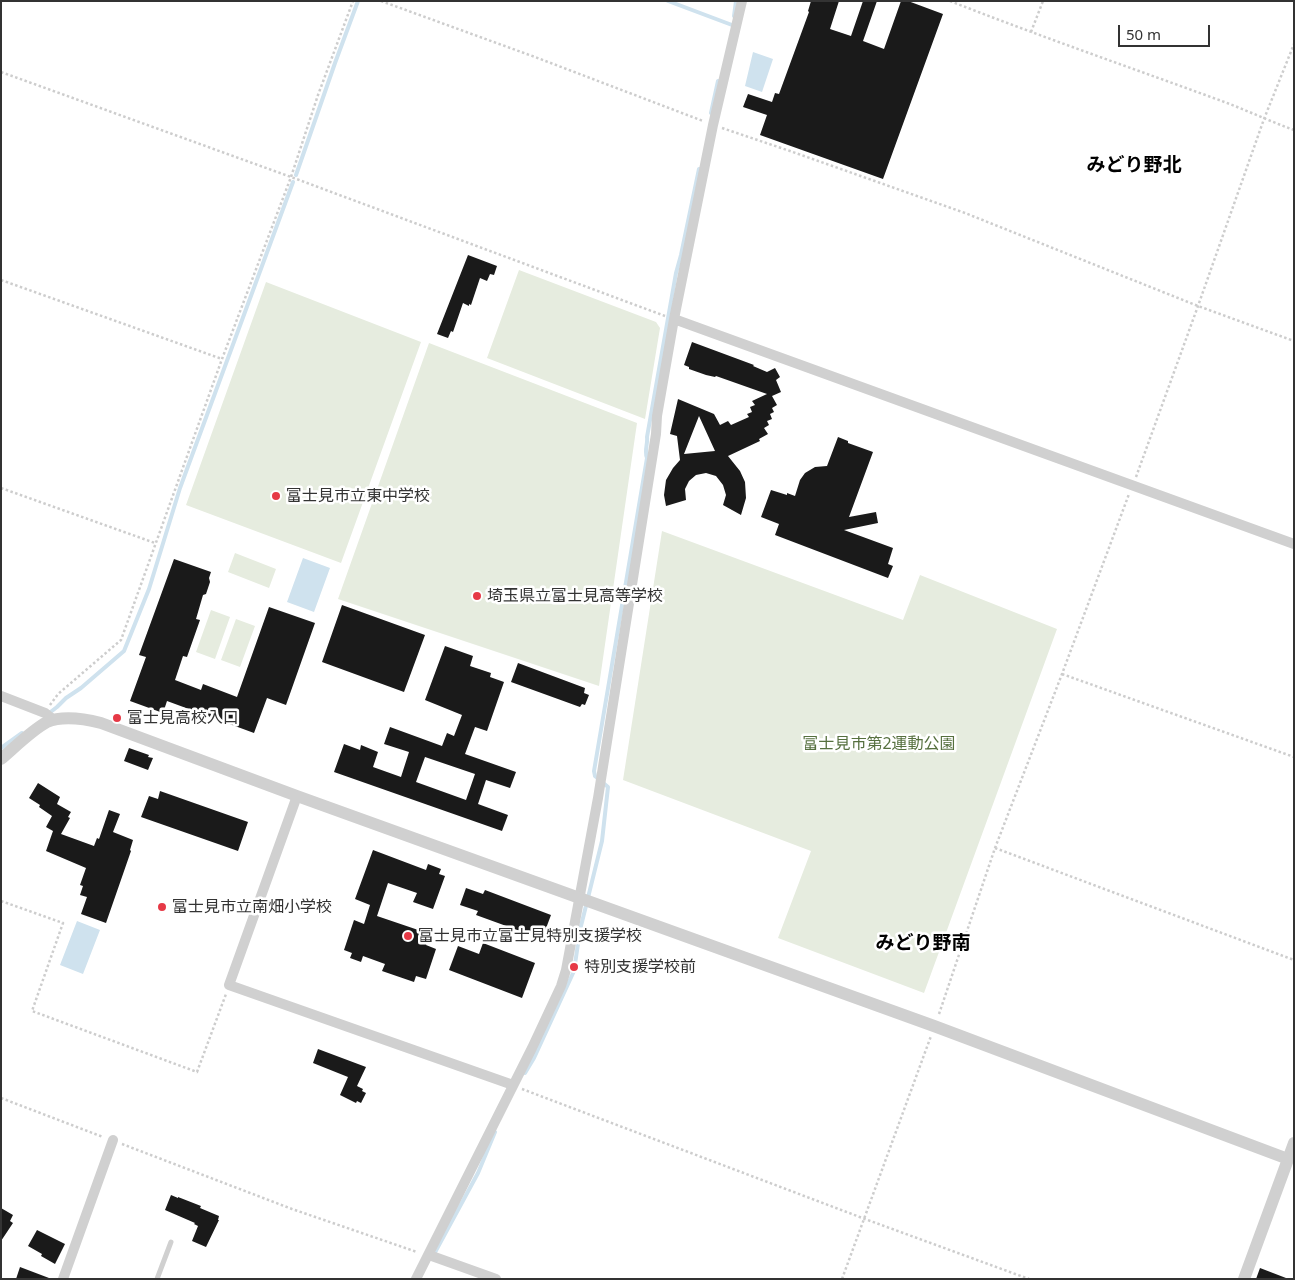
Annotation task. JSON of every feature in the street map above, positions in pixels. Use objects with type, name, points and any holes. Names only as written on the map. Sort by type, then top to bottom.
[{"type":"street","points":[[416,1279],[513,1085],[561,986],[566,970],[601,778],[656,434],[657,416],[674,320],[713,125],[742,1]]},
{"type":"street","points":[[674,320],[1294,544]]},
{"type":"street","points":[[1,696],[50,716],[85,718],[101,723],[297,796],[934,1026],[1291,1160]]},
{"type":"street","points":[[1,759],[46,723],[50,716]]},
{"type":"street","points":[[297,796],[229,985],[513,1085]]},
{"type":"street","points":[[63,1279],[113,1140]]},
{"type":"street","points":[[1244,1279],[1291,1160],[1294,1143]]},
{"type":"street","points":[[429,1256],[496,1279]]},
{"type":"lane","points":[[157,1279],[171,1242]]},
{"type":"path","points":[[50,716],[58,694],[121,640],[222,360],[291,177],[318,95],[353,1]]},
{"type":"path","points":[[381,1],[713,125],[965,213],[1198,306],[1294,341]]},
{"type":"path","points":[[950,1],[1222,101],[1294,130]]},
{"type":"path","points":[[1031,32],[1043,1]]},
{"type":"path","points":[[842,1279],[934,1026],[994,848],[1133,485],[1264,119],[1294,44]]},
{"type":"path","points":[[1,72],[291,177],[674,320]]},
{"type":"path","points":[[1,280],[222,360]]},
{"type":"path","points":[[1,488],[155,543]]},
{"type":"path","points":[[1062,674],[1294,757]]},
{"type":"path","points":[[994,848],[1294,960]]},
{"type":"path","points":[[1,901],[63,923],[32,1011],[197,1072],[229,985]]},
{"type":"path","points":[[513,1085],[1028,1279]]},
{"type":"path","points":[[1,1098],[292,1209],[429,1256]]},
{"type":"green space","points":[[519,270],[656,322],[660,328],[645,419],[487,358]]},
{"type":"green space","points":[[266,282],[421,342],[341,563],[186,505]]},
{"type":"green space","points":[[429,343],[637,423],[599,686],[338,599]]},
{"type":"green space","name":"富士見市第2運動公園","points":[[662,531],[903,620],[920,575],[1057,629],[924,993],[778,938],[811,851],[623,780]]},
{"type":"green space","points":[[235,553],[276,569],[269,588],[228,572]]},
{"type":"green space","points":[[211,610],[230,617],[215,659],[196,652]]},
{"type":"green space","points":[[236,619],[255,626],[240,667],[221,660]]},
{"type":"water","points":[[753,52],[773,59],[762,92],[745,86]]},
{"type":"water","points":[[303,558],[330,568],[314,612],[287,602]]},
{"type":"water","points":[[77,921],[100,930],[83,974],[60,965]]},
{"type":"building","points":[[811,1],[839,1],[830,29],[851,36],[863,1],[877,1],[863,41],[884,49],[901,1],[908,1],[943,14],[883,179],[760,135],[767,115],[743,107],[748,94],[772,102],[775,93],[779,94],[809,12]]},
{"type":"building","points":[[468,255],[497,266],[494,275],[490,274],[487,281],[480,278],[471,305],[463,303],[453,332],[451,331],[448,338],[437,334]]},
{"type":"building","points":[[692,342],[754,365],[767,372],[775,368],[780,377],[776,380],[781,392],[772,396],[777,405],[772,408],[774,412],[770,414],[772,419],[767,421],[769,425],[764,428],[768,434],[759,439],[760,441],[728,456],[740,471],[745,482],[746,498],[741,515],[723,505],[726,495],[723,485],[716,476],[706,473],[696,475],[689,481],[685,489],[686,500],[666,506],[664,495],[666,480],[680,460],[677,436],[670,434],[678,399],[714,414],[720,425],[728,421],[731,425],[749,417],[747,414],[752,412],[750,407],[755,405],[752,401],[767,394],[716,376],[706,375],[689,369],[689,367],[684,365]],"holes":[[[699,416],[715,451],[684,454]]]},
{"type":"building","points":[[838,437],[848,441],[848,443],[873,452],[849,517],[876,512],[878,523],[844,530],[893,548],[888,564],[893,566],[888,578],[775,535],[779,524],[761,517],[771,490],[795,496],[800,480],[805,473],[815,467],[827,466]]},
{"type":"building","points":[[174,559],[211,572],[210,582],[206,594],[203,595],[196,619],[200,620],[187,657],[183,656],[175,680],[201,690],[203,684],[237,697],[269,607],[315,623],[286,705],[267,698],[254,733],[167,701],[163,713],[130,701],[146,657],[139,655]]},
{"type":"building","points":[[342,605],[425,635],[404,692],[322,662]]},
{"type":"building","points":[[445,646],[473,656],[470,666],[491,673],[490,677],[504,682],[487,731],[475,727],[465,754],[516,772],[510,788],[486,780],[478,804],[508,815],[502,831],[334,772],[344,744],[360,750],[361,745],[378,752],[373,767],[401,777],[409,752],[384,744],[390,727],[442,746],[447,733],[454,736],[462,715],[425,700]],"holes":[[[425,757],[475,774],[466,800],[416,782]]]},
{"type":"building","points":[[518,663],[585,688],[584,693],[589,695],[585,705],[582,704],[580,707],[511,682]]},
{"type":"building","points":[[129,748],[153,758],[148,770],[124,761]]},
{"type":"building","points":[[38,783],[60,797],[57,804],[71,812],[68,817],[70,818],[61,834],[94,846],[97,838],[99,839],[109,810],[120,814],[113,832],[133,840],[131,851],[106,923],[81,914],[87,897],[80,895],[83,886],[80,885],[86,868],[46,851],[53,831],[46,827],[52,816],[29,798]]},
{"type":"building","points":[[160,791],[248,822],[238,851],[141,817],[149,796],[158,799]]},
{"type":"building","points":[[373,850],[426,870],[428,864],[441,869],[439,874],[445,876],[433,909],[413,902],[417,893],[388,883],[377,916],[430,934],[426,945],[436,949],[426,979],[416,976],[414,982],[382,971],[385,964],[363,956],[361,962],[350,958],[352,953],[344,950],[354,920],[364,924],[370,905],[355,899]]},
{"type":"building","points":[[466,888],[483,894],[485,890],[551,915],[542,939],[476,915],[478,911],[460,905]]},
{"type":"building","points":[[483,943],[535,963],[522,998],[449,970],[458,946],[479,954]]},
{"type":"building","points":[[318,1049],[366,1067],[357,1086],[366,1093],[361,1103],[357,1101],[356,1103],[340,1095],[348,1077],[313,1063]]},
{"type":"building","points":[[171,1195],[201,1206],[200,1208],[219,1216],[219,1220],[206,1247],[192,1241],[198,1226],[195,1223],[165,1210]]},
{"type":"building","points":[[1,1208],[13,1215],[10,1221],[13,1223],[1,1241]]},
{"type":"building","points":[[37,1230],[65,1244],[55,1264],[28,1246]]},
{"type":"building","points":[[20,1267],[49,1278],[49,1279],[16,1279]]},
{"type":"building","points":[[1260,1268],[1286,1278],[1286,1279],[1256,1279]]},
{"type":"waterway","points":[[296,175],[358,1]]},
{"type":"waterway","points":[[668,1],[732,25]]},
{"type":"waterway","points":[[734,16],[736,1]]},
{"type":"waterway","points":[[711,113],[718,81]]},
{"type":"waterway","points":[[525,1073],[534,1058],[574,971],[580,930],[602,841],[608,787],[595,776],[594,771],[647,458],[647,437],[676,273],[699,169]]},
{"type":"waterway","points":[[48,714],[124,651],[149,589],[180,488],[293,182]]},
{"type":"waterway","points":[[1,748],[22,733]]},
{"type":"waterway","points":[[433,1256],[478,1173],[495,1132]]},
{"type":"place","name":"富士見市立東中学校","points":[[276,496]]},
{"type":"place","name":"埼玉県立富士見高等学校","points":[[477,596]]},
{"type":"place","name":"富士見高校入口","points":[[117,718]]},
{"type":"place","name":"富士見市立南畑小学校","points":[[162,907]]},
{"type":"place","name":"富士見市立富士見特別支援学校","points":[[408,936]]},
{"type":"place","name":"特別支援学校前","points":[[574,967]]},
{"type":"district","name":"みどり野北","points":[[1134,166]]},
{"type":"district","name":"みどり野南","points":[[923,944]]}]
